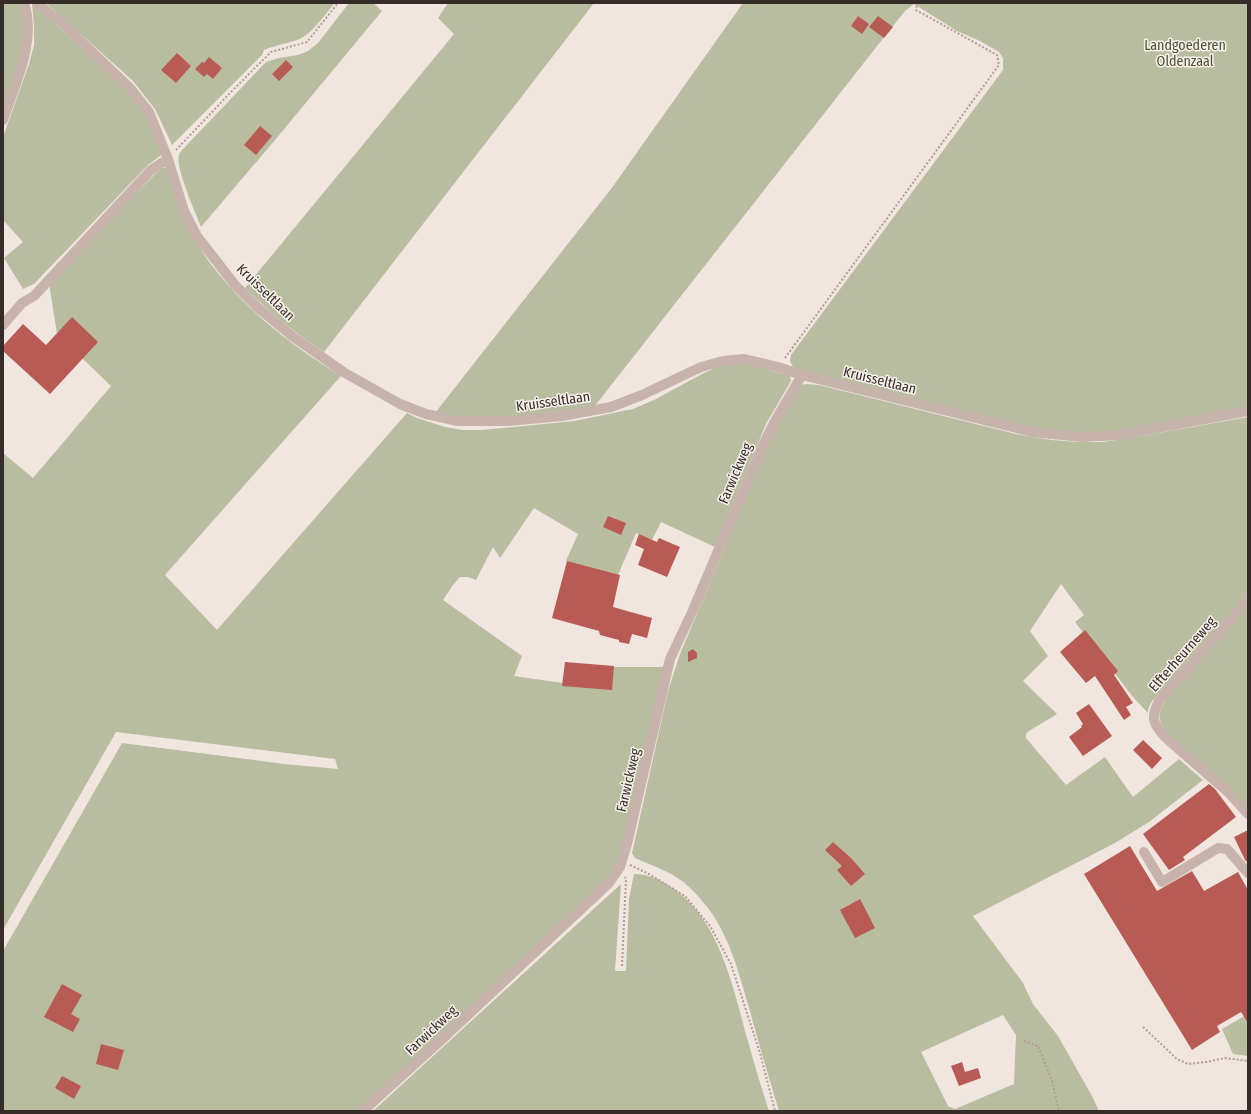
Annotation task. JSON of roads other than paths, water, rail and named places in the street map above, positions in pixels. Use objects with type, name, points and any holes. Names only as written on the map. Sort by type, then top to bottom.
[{"type":"street","points":[[3,120],[25,57],[28,31],[26,8],[24,3]]},
{"type":"street","name":"Kruisseltlaan","points":[[37,3],[64,24],[130,88],[149,112],[168,159],[184,211],[197,236],[235,285],[257,307],[292,336],[345,373],[400,404],[426,414],[458,421],[479,422],[509,422],[562,416],[611,406],[642,395],[701,367],[723,361],[744,360],[778,367],[802,375],[1033,432],[1082,437],[1120,435],[1248,411]]},
{"type":"street","points":[[3,325],[22,303],[34,296],[150,170],[168,159]]},
{"type":"street","name":"Farwickweg","points":[[363,1111],[609,883],[621,864],[634,816],[670,659],[693,610],[763,445],[802,375]]},
{"type":"street","name":"Elfterheurneweg","points":[[1248,600],[1159,701],[1153,711],[1153,720],[1158,729],[1166,738],[1229,793],[1248,814]]},
{"type":"street","points":[[1144,852],[1162,882],[1218,848],[1227,849],[1248,873]]},
{"type":"park label","name":"Landgoederen Oldenzaal","points":[[1185,54]]}]
